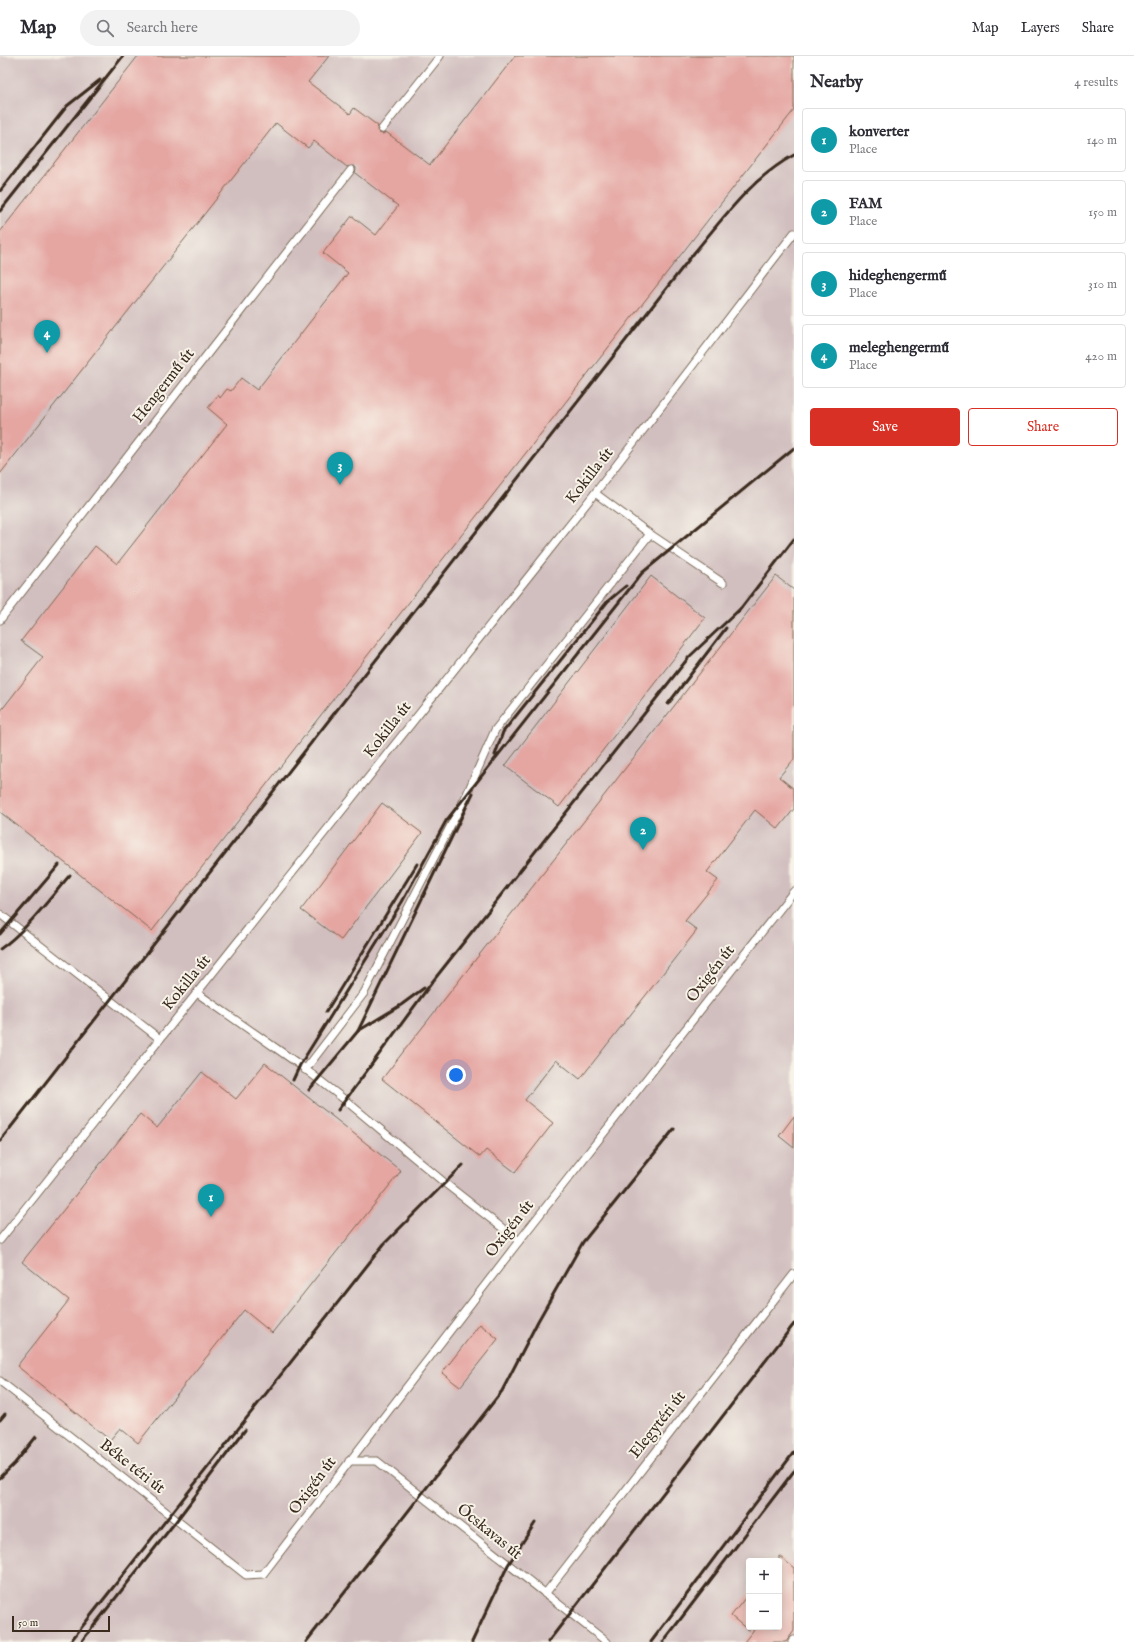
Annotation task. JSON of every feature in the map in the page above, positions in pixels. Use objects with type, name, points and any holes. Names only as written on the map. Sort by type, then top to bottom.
[{"type":"lane","points":[[382,130],[440,56]]},
{"type":"lane","name":"Hengermű út","points":[[0,620],[351,170]]},
{"type":"lane","name":"Kokilla út","points":[[0,1240],[595,492],[794,233]]},
{"type":"lane","points":[[595,492],[650,534],[723,583]]},
{"type":"lane","points":[[305,1070],[364,993],[467,794],[495,730],[650,534]]},
{"type":"lane","name":"Oxigén út","points":[[246,1575],[264,1574],[349,1461],[519,1241],[794,891]]},
{"type":"lane","points":[[0,914],[160,1039]]},
{"type":"lane","points":[[197,993],[305,1070],[519,1241]]},
{"type":"lane","name":"Elegytéri út","points":[[545,1594],[794,1274]]},
{"type":"lane","name":"Béke téri út","points":[[0,1381],[246,1575]]},
{"type":"lane","name":"Ócskavas út","points":[[349,1461],[377,1462],[607,1642]]},
{"type":"shaded area","points":[[0,56],[794,56],[794,1642],[0,1642]]},
{"type":"building","points":[[138,56],[329,56],[308,82],[350,114],[354,108],[378,126],[377,130],[379,133],[383,134],[386,132],[430,165],[515,56],[794,56],[794,110],[152,931],[0,812],[0,712],[43,657],[21,641],[95,546],[117,564],[227,424],[208,408],[218,395],[220,398],[227,389],[231,391],[241,378],[257,390],[348,273],[323,253],[352,216],[376,235],[398,206],[355,173],[356,168],[354,166],[347,167],[314,141],[308,148],[276,123],[0,474],[0,232]]},
{"type":"building","points":[[651,576],[705,618],[559,807],[505,766]]},
{"type":"building","points":[[776,576],[794,590],[794,759],[779,777],[794,789],[794,809],[778,829],[755,810],[707,872],[718,880],[685,921],[697,930],[580,1079],[556,1060],[525,1100],[553,1123],[515,1172],[486,1150],[480,1157],[382,1079]]},
{"type":"building","points":[[382,803],[422,833],[341,940],[301,910]]},
{"type":"building","points":[[265,1063],[401,1171],[272,1333],[244,1310],[138,1443],[120,1428],[110,1440],[17,1366],[69,1300],[22,1262],[140,1114],[157,1128],[202,1072],[236,1099]]},
{"type":"building","points":[[794,1116],[794,1148],[779,1136]]},
{"type":"building","points":[[480,1324],[498,1339],[460,1387],[442,1373]]},
{"type":"building","points":[[782,1558],[794,1568],[794,1631],[786,1642],[744,1642],[754,1630],[782,1630]]},
{"type":"building","points":[[746,1597],[746,1628],[731,1616]]},
{"type":"railway","points":[[0,211],[123,56]]},
{"type":"railway","points":[[0,191],[67,106],[100,80]]},
{"type":"railway","points":[[0,1141],[694,253],[728,212],[752,187],[779,164],[794,155]]},
{"type":"railway","points":[[293,1080],[300,1065],[402,902],[446,821],[642,573],[794,448]]},
{"type":"railway","points":[[738,612],[794,539]]},
{"type":"railway","points":[[495,755],[503,732],[608,601],[626,586]]},
{"type":"railway","points":[[338,1110],[433,981],[689,657],[741,608]]},
{"type":"railway","points":[[668,704],[726,628]]},
{"type":"railway","points":[[358,1031],[473,793]]},
{"type":"railway","points":[[326,1012],[417,864]]},
{"type":"railway","points":[[0,934],[59,865]]},
{"type":"railway","points":[[0,949],[19,934],[70,875]]},
{"type":"railway","points":[[309,1090],[358,1031],[401,1005],[424,988]]},
{"type":"railway","points":[[306,1642],[502,1391],[538,1321],[583,1242],[674,1129]]},
{"type":"railway","points":[[70,1642],[384,1244],[463,1165]]},
{"type":"railway","points":[[548,1642],[794,1324]]},
{"type":"railway","points":[[0,1420],[5,1414]]},
{"type":"railway","points":[[81,1642],[177,1520],[245,1430]]},
{"type":"railway","points":[[0,1478],[15,1463],[36,1437]]},
{"type":"railway","points":[[651,1642],[794,1452]]},
{"type":"railway","points":[[663,1642],[794,1471]]},
{"type":"railway","points":[[472,1642],[508,1565],[535,1523]]},
{"type":"place","name":"meleghengermű","points":[[47,353]]},
{"type":"place","name":"hideghengermű","points":[[340,485]]},
{"type":"place","name":"FAM","points":[[643,850]]},
{"type":"place","name":"konverter","points":[[211,1217]]}]
